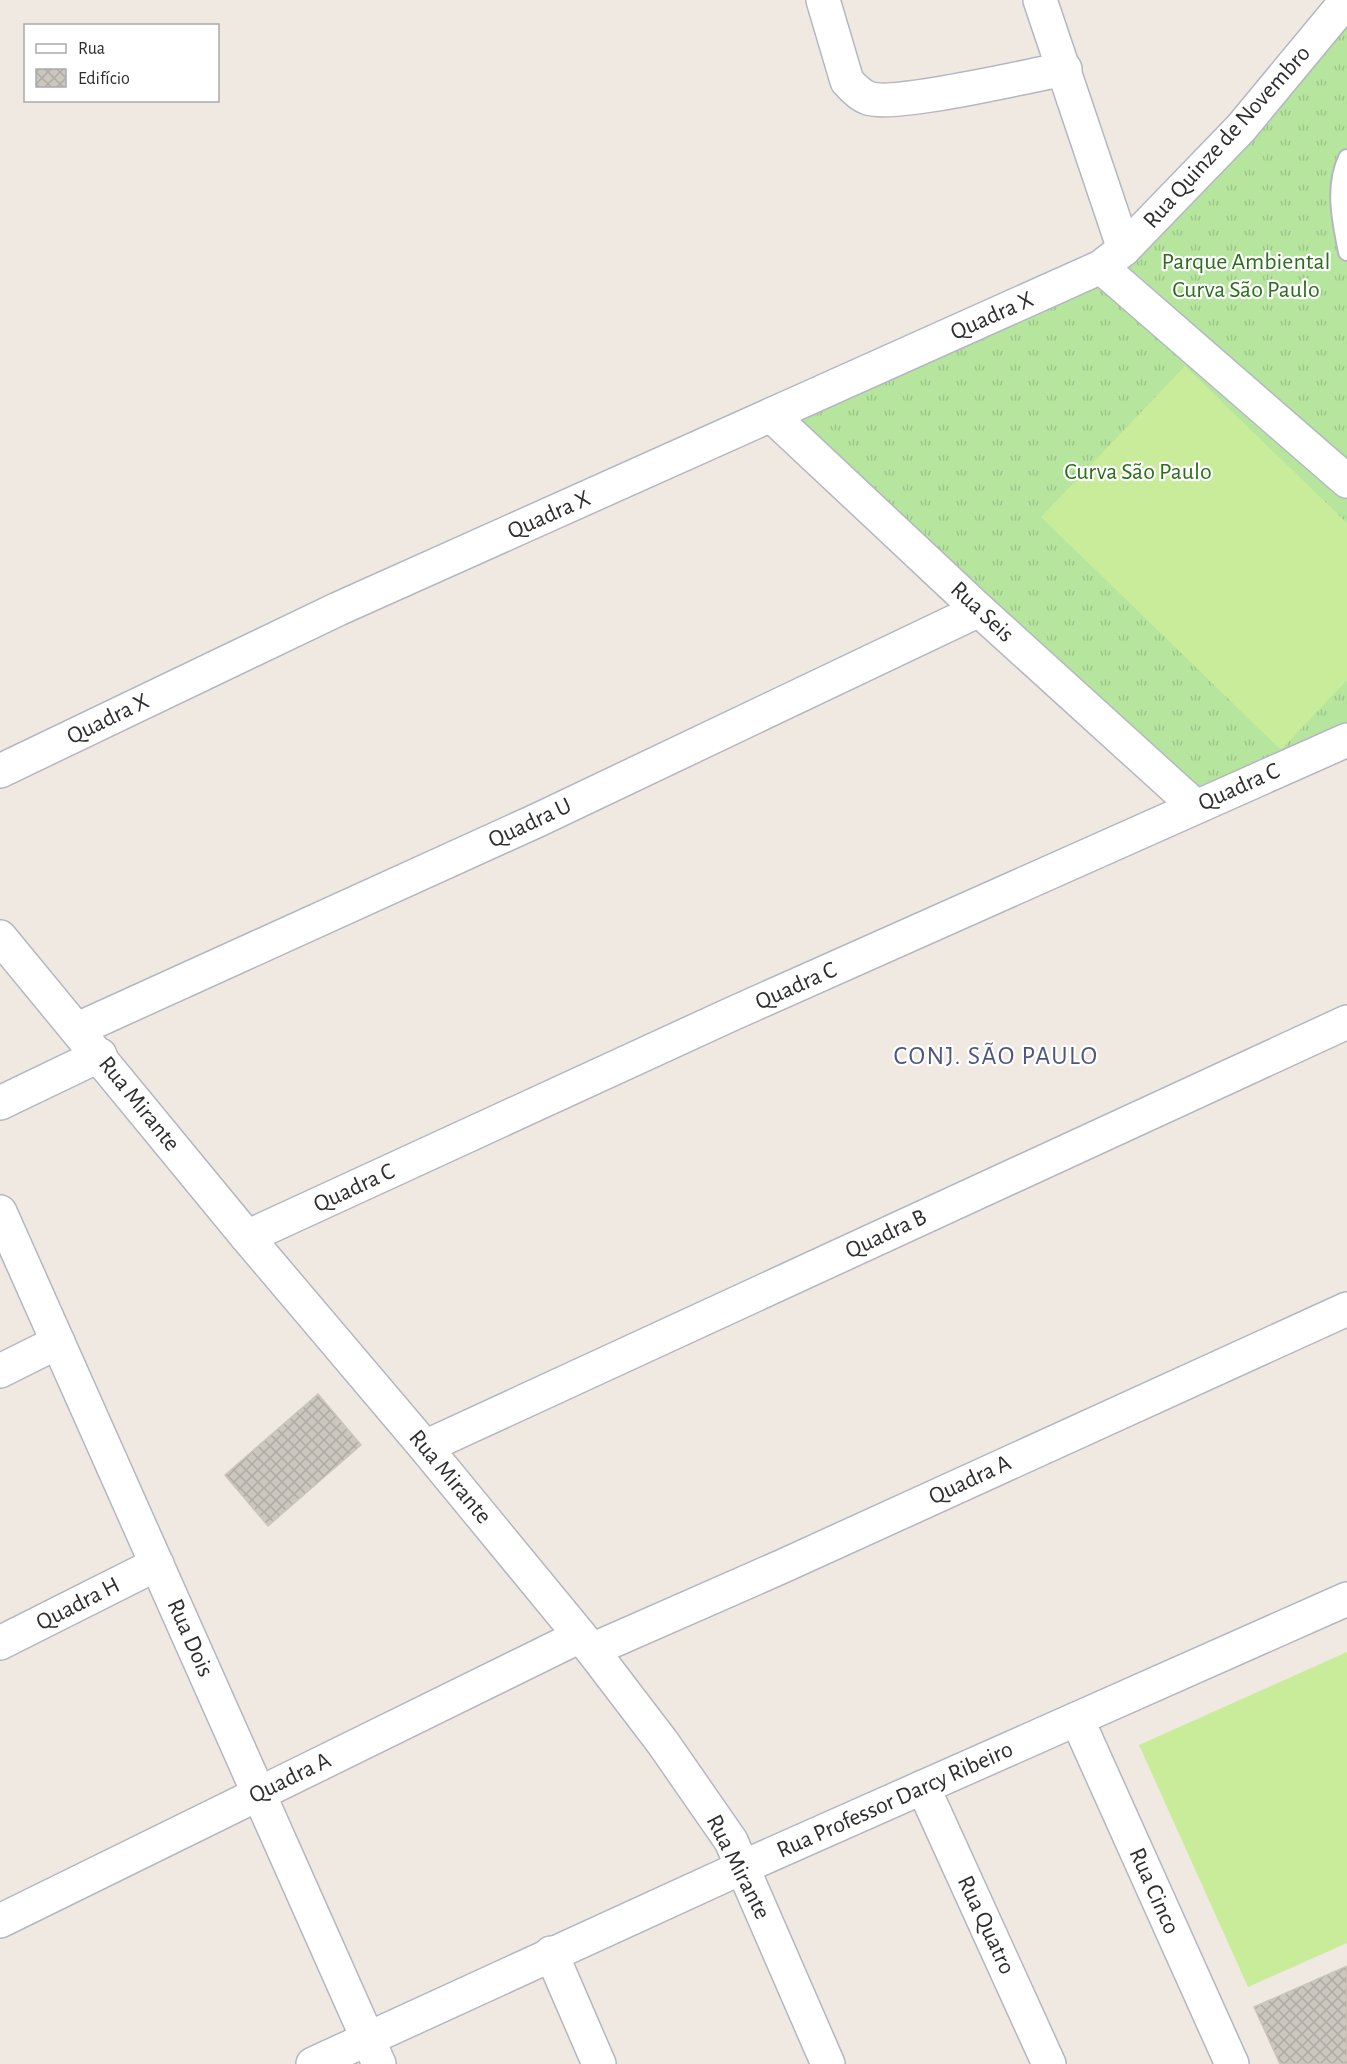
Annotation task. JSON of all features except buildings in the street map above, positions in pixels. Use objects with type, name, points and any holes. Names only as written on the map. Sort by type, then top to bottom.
[{"type":"street","points":[[823,0],[842,72],[855,90],[870,99],[901,99],[1065,69]]},
{"type":"street","points":[[1040,0],[1065,69],[1113,258],[1347,481]]},
{"type":"street","name":"Rua Quinze de Novembro","points":[[1113,258],[1241,128],[1347,0]]},
{"type":"street","name":"Quadra X","points":[[0,771],[338,609],[771,415],[1113,258]]},
{"type":"street","name":"Rua Seis","points":[[771,415],[979,610],[1195,806]]},
{"type":"street","name":"Quadra U","points":[[78,1029],[538,820],[979,610]]},
{"type":"street","name":"Quadra C","points":[[247,1237],[734,1013],[1347,740]]},
{"type":"street","name":"Rua Mirante","points":[[0,937],[586,1643],[722,1825],[828,2064]]},
{"type":"street","name":"Quadra B","points":[[425,1447],[1347,1022]]},
{"type":"street","points":[[0,1102],[100,1055]]},
{"type":"street","name":"Rua Dois","points":[[0,1212],[373,2051]]},
{"type":"street","name":"Quadra A","points":[[0,1921],[259,1794],[586,1643],[783,1566],[1347,1309]]},
{"type":"street","points":[[0,1371],[58,1342]]},
{"type":"street","name":"Quadra H","points":[[0,1643],[157,1564]]},
{"type":"street","name":"Rua Professor Darcy Ribeiro","points":[[313,2064],[373,2051],[551,1953],[1347,1599]]},
{"type":"street","name":"Rua Cinco","points":[[1077,1719],[1232,2064]]},
{"type":"street","name":"Rua Quatro","points":[[923,1787],[1049,2064]]},
{"type":"street","points":[[551,1953],[599,2064]]},
{"type":"lane","points":[[1347,158],[1341,172],[1339,210],[1347,252]]},
{"type":"green space","name":"Curva São Paulo","points":[[1347,0],[1347,740],[1195,806],[771,415],[1124,249]]},
{"type":"green space","points":[[1185,366],[1347,523],[1347,680],[1281,750],[1041,517]]},
{"type":"green space","points":[[1347,1652],[1347,1943],[1248,1987],[1139,1745]]},
{"type":"district","name":"CONJ. SÃO PAULO","points":[[996,1056]]},
{"type":"park label","name":"Parque Ambiental Curva São Paulo","points":[[1246,276]]}]
